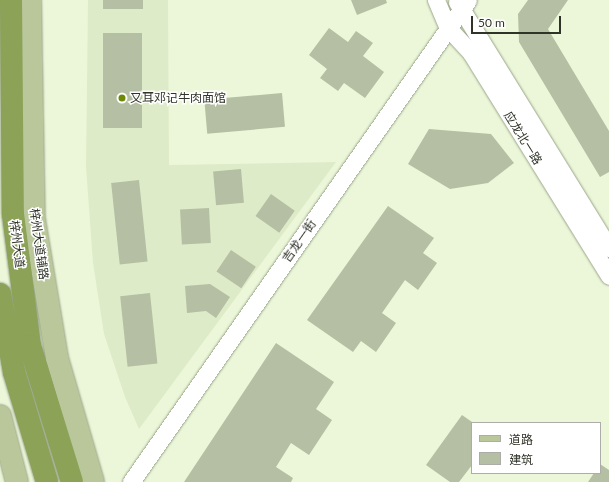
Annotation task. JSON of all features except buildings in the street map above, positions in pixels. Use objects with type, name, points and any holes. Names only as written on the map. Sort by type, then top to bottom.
[{"type":"highway","name":"梓州大道","points":[[11,0],[11,153],[15,232],[30,346],[72,482]]},
{"type":"highway","points":[[0,294],[14,372],[47,482]]},
{"type":"main road","name":"梓州大道辅路","points":[[30,0],[34,219],[60,368],[93,482]]},
{"type":"main road","points":[[15,232],[60,368]]},
{"type":"main road","points":[[0,416],[18,482]]},
{"type":"street","name":"应龙北一路","points":[[436,0],[448,28],[471,53],[609,276]]},
{"type":"street","name":"应龙北一路","points":[[462,4],[609,248]]},
{"type":"street","name":"吉龙一街","points":[[131,482],[448,28],[462,4]]},
{"type":"shaded area","points":[[88,0],[168,0],[169,165],[336,162],[139,429],[125,397],[104,334],[93,263],[86,167]]},
{"type":"place","name":"又耳邓记牛肉面馆","points":[[122,98]]}]
